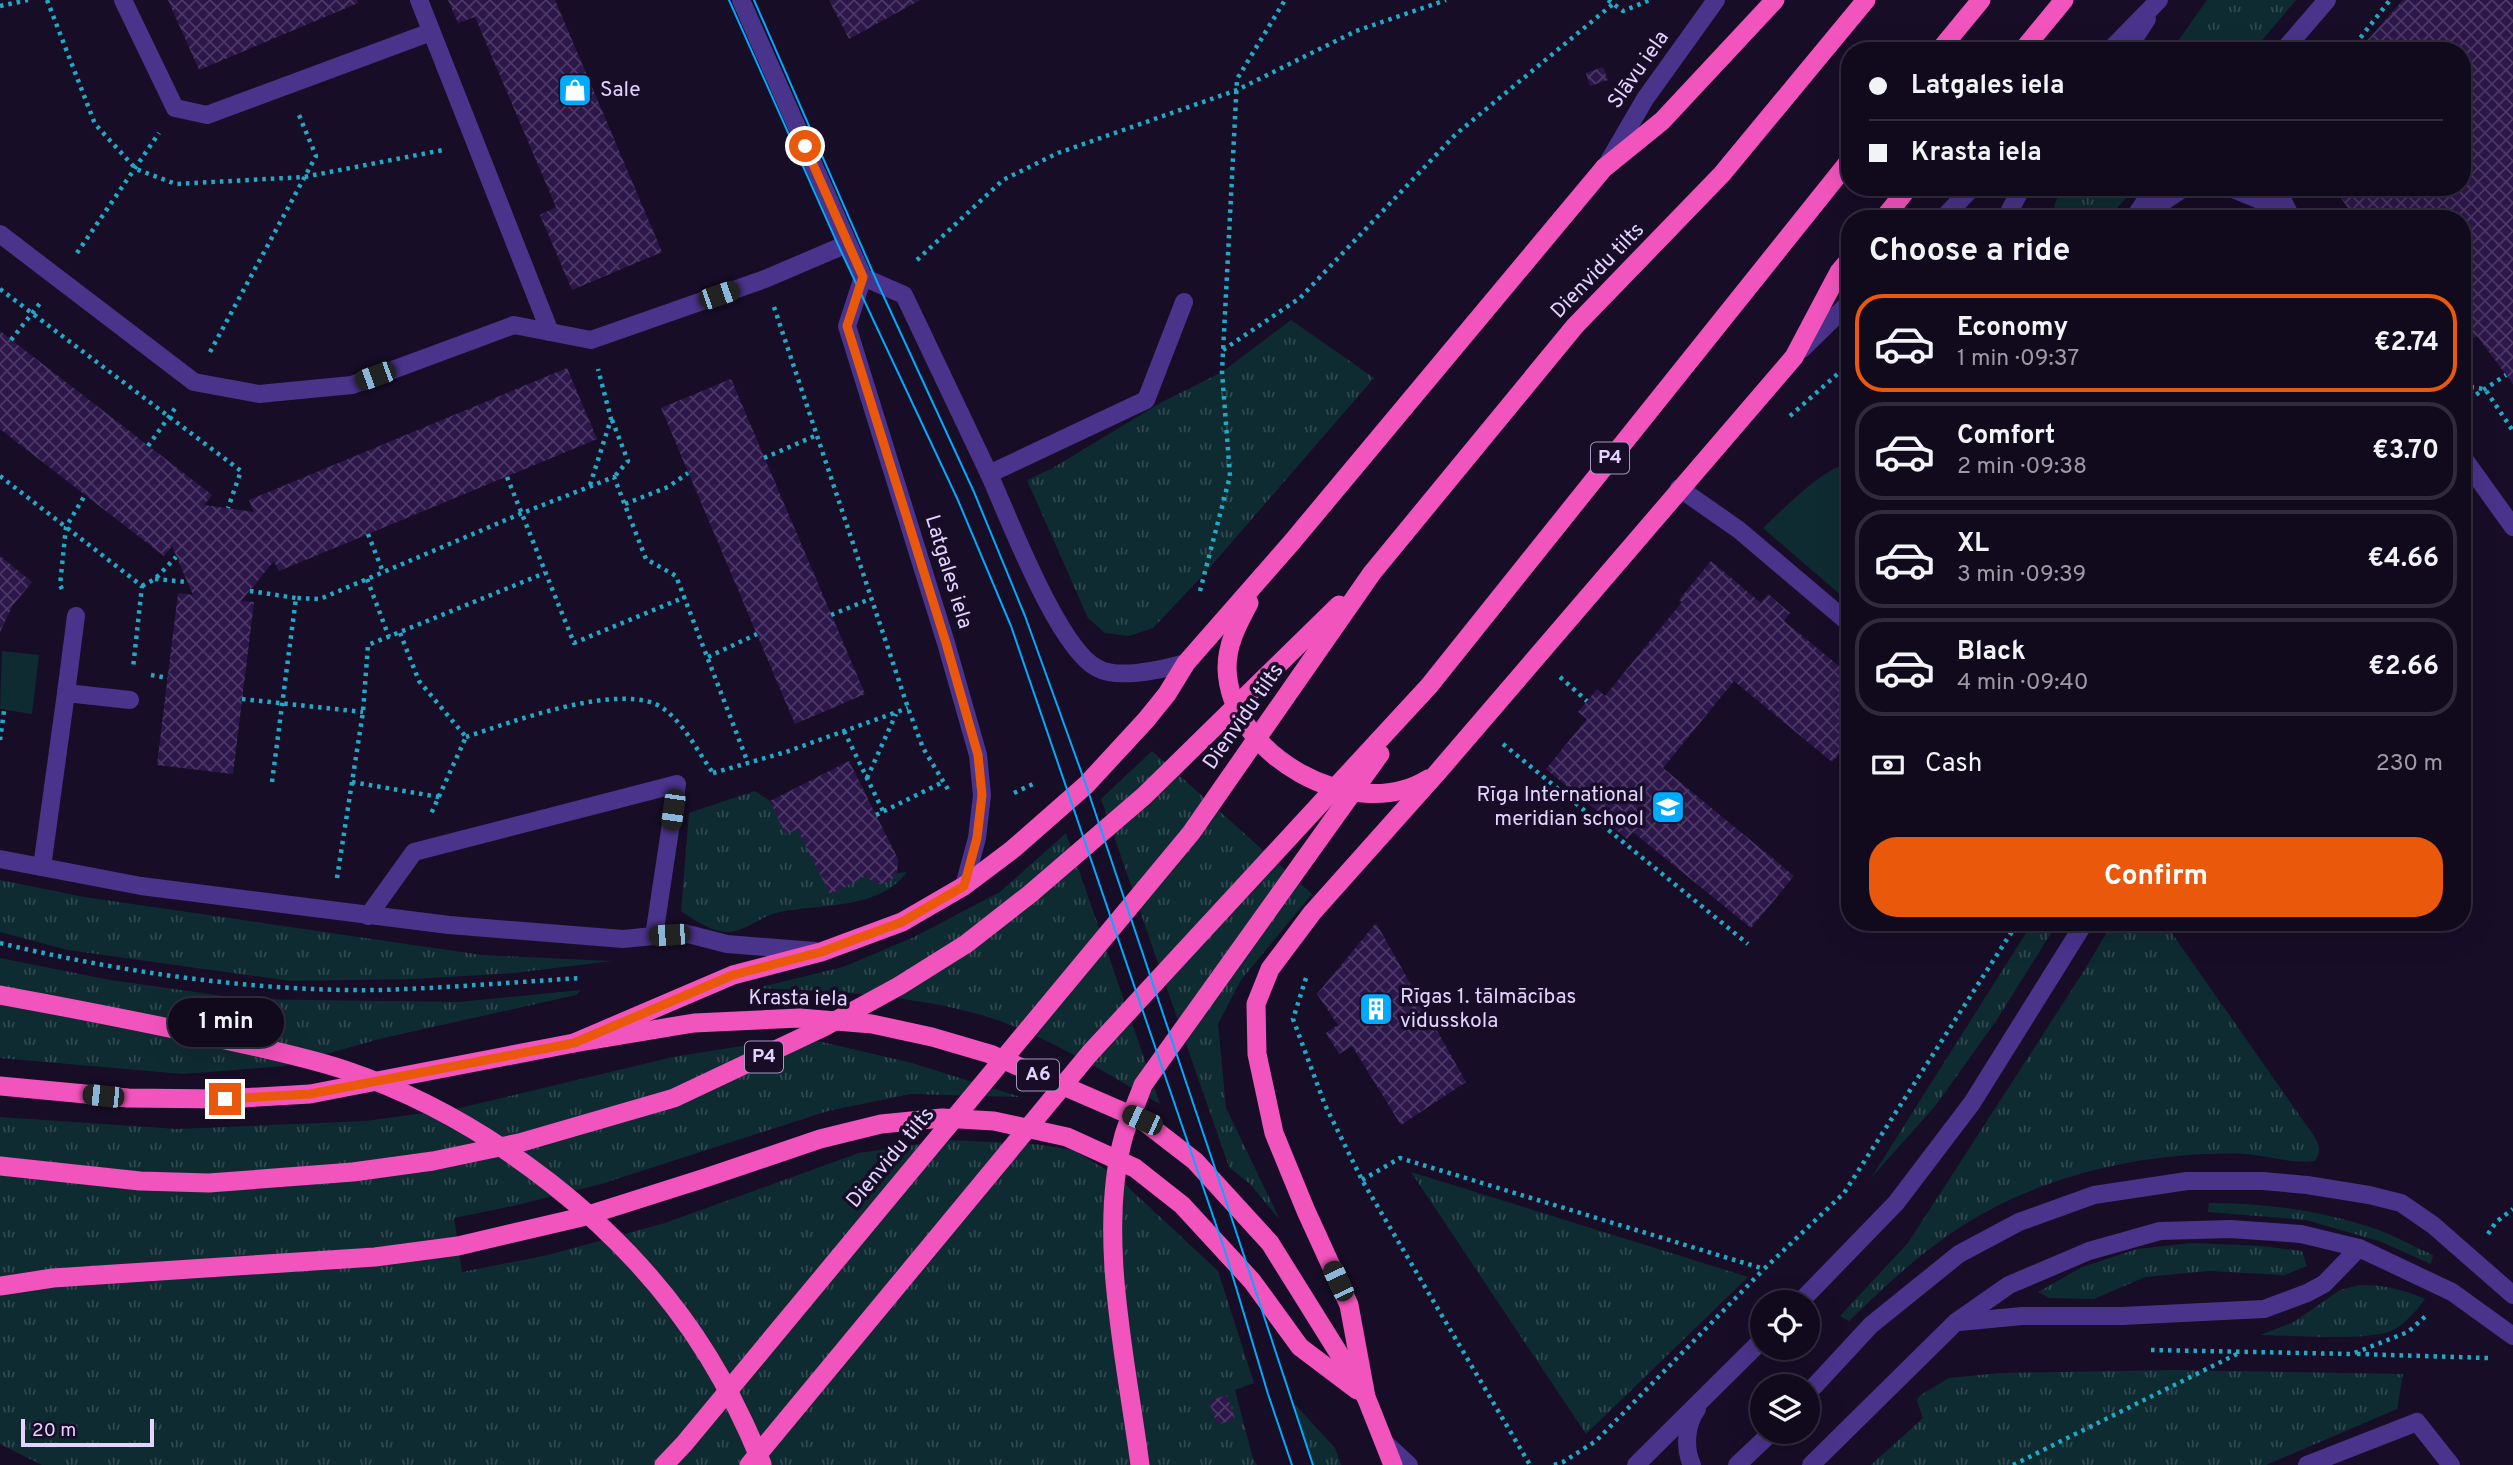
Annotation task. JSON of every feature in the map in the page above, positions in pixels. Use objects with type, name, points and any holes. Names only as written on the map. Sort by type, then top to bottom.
[{"type":"highway","points":[[574,1043],[733,975],[821,952],[902,922],[964,886],[1013,849],[1086,785],[1160,702],[1186,663],[1292,542],[1604,168],[1662,121],[1775,0]]},
{"type":"highway","name":"Dienvidu tilts","points":[[664,1465],[702,1423],[1191,833],[1373,573],[1575,326],[1722,174],[1866,0]]},
{"type":"highway","points":[[1946,42],[1981,0]]},
{"type":"highway","points":[[2029,42],[2064,0]]},
{"type":"highway","name":"P4","points":[[1140,1465],[1111,1240],[1115,1181],[1124,1136],[1143,1086],[1429,686],[1841,171]]},
{"type":"highway","points":[[1890,210],[1902,196]]},
{"type":"highway","points":[[1366,1397],[1349,1304],[1274,1133],[1257,1054],[1256,1004],[1270,969],[1312,913],[1437,773],[1794,357],[1841,270]]},
{"type":"highway","points":[[1292,542],[1250,601],[1234,630],[1227,670],[1243,720],[1275,758],[1322,785],[1366,793],[1385,793],[1424,782],[1437,773]]},
{"type":"highway","name":"P4","points":[[0,1166],[126,1180],[209,1183],[353,1172],[433,1161],[519,1143],[674,1098],[824,1027],[966,944],[1030,894],[1144,796],[1373,573]]},
{"type":"highway","points":[[749,1465],[1090,1053],[1429,686]]},
{"type":"highway","points":[[0,995],[130,1019],[287,1053],[347,1071],[402,1093],[500,1146],[548,1180],[594,1220],[634,1260],[672,1305],[708,1355],[744,1422],[763,1465]]},
{"type":"highway","name":"Krasta iela","points":[[0,1086],[128,1098],[225,1099],[310,1094],[574,1043],[694,1023],[800,1018],[872,1024],[932,1037],[990,1054],[1142,1120],[1195,1161],[1270,1243],[1366,1397]]},
{"type":"highway","points":[[0,1286],[65,1277],[375,1257],[458,1245],[582,1217],[820,1139],[881,1124],[942,1118],[994,1121],[1067,1137],[1135,1168],[1182,1205],[1252,1281],[1300,1347],[1366,1397]]},
{"type":"highway","name":"A6","points":[[1366,1397],[1393,1465]]},
{"type":"street","points":[[122,0],[175,108],[207,115],[431,32]]},
{"type":"street","points":[[419,0],[550,332]]},
{"type":"street","points":[[741,0],[863,277],[904,295],[1048,604],[1080,655],[1098,669],[1121,672],[1152,672],[1186,663]]},
{"type":"street","name":"Slāvu iela","points":[[1604,168],[1645,99],[1716,0]]},
{"type":"street","points":[[2118,42],[2159,0]]},
{"type":"street","points":[[2132,42],[2159,0]]},
{"type":"street","points":[[2291,42],[2327,0]]},
{"type":"street","points":[[1951,210],[1964,196]]},
{"type":"street","points":[[2150,210],[2172,196]]},
{"type":"street","points":[[2250,196],[2273,210]]},
{"type":"street","points":[[0,234],[194,382],[259,394],[352,385],[514,325],[591,340],[765,279],[847,244]]},
{"type":"street","name":"Latgales iela","points":[[863,277],[847,326],[946,643],[978,755],[982,795],[977,838],[964,886]]},
{"type":"street","points":[[989,474],[1146,400],[1184,302]]},
{"type":"street","points":[[1794,357],[1841,311]]},
{"type":"street","points":[[2471,469],[2513,527]]},
{"type":"street","points":[[1679,488],[1739,530],[1841,616]]},
{"type":"street","points":[[42,867],[76,616]]},
{"type":"street","points":[[65,693],[130,700]]},
{"type":"street","points":[[368,916],[414,852],[677,785],[654,936]]},
{"type":"street","points":[[0,859],[141,886],[368,916],[623,939],[684,933],[727,944],[821,952]]},
{"type":"street","points":[[1812,1290],[1896,1203],[1972,1103],[2079,931]]},
{"type":"street","points":[[1820,1380],[1871,1325],[1959,1254],[2019,1222],[2094,1195],[2186,1181],[2296,1184],[2369,1195],[2401,1203],[2433,1225],[2513,1296]]},
{"type":"street","points":[[1811,1465],[1956,1322],[2009,1285],[2089,1251],[2160,1231],[2231,1228],[2290,1233],[2359,1248],[2452,1292],[2513,1336]]},
{"type":"street","points":[[1956,1322],[2022,1316],[2122,1316],[2264,1309],[2324,1284],[2359,1248]]},
{"type":"street","points":[[1636,1465],[1750,1352]]},
{"type":"street","points":[[1692,1465],[1687,1437],[1693,1415],[1706,1398]]},
{"type":"street","points":[[2307,1465],[2417,1422],[2451,1465]]},
{"type":"street","points":[[1384,1442],[1409,1465]]},
{"type":"street","points":[[1737,1465],[1759,1444]]},
{"type":"path","points":[[0,6],[27,0]]},
{"type":"path","points":[[47,0],[95,124],[136,169],[176,184],[303,177],[475,144]]},
{"type":"path","points":[[1200,591],[1230,476],[1222,372],[1237,79],[1285,0]]},
{"type":"path","points":[[917,260],[1003,180],[1058,153],[1237,90],[1356,31],[1447,0]]},
{"type":"path","points":[[1608,0],[1623,11],[1650,0]]},
{"type":"path","points":[[2357,42],[2390,0]]},
{"type":"path","points":[[1223,350],[1300,298],[1456,134],[1613,4]]},
{"type":"path","points":[[148,446],[194,382],[316,156],[286,85]]},
{"type":"path","points":[[11,340],[59,279],[175,108]]},
{"type":"path","points":[[765,279],[908,709],[923,748],[952,795]]},
{"type":"path","points":[[0,289],[241,471],[228,508]]},
{"type":"path","points":[[250,591],[320,599],[614,477],[628,461],[611,419],[591,340]]},
{"type":"path","points":[[2471,398],[2506,375]]},
{"type":"path","points":[[2471,387],[2485,389],[2513,430]]},
{"type":"path","points":[[590,486],[611,419]]},
{"type":"path","points":[[764,458],[817,435]]},
{"type":"path","points":[[625,504],[668,487],[688,473]]},
{"type":"path","points":[[0,476],[142,586]]},
{"type":"path","points":[[507,477],[574,643],[685,597]]},
{"type":"path","points":[[614,477],[646,559],[676,576],[748,763]]},
{"type":"path","points":[[76,616],[60,585],[66,527],[85,495]]},
{"type":"path","points":[[368,534],[383,572]]},
{"type":"path","points":[[142,586],[155,579],[176,557]]},
{"type":"path","points":[[332,911],[363,712],[368,645],[545,573]]},
{"type":"path","points":[[155,579],[187,582]]},
{"type":"path","points":[[367,579],[389,637]]},
{"type":"path","points":[[130,700],[142,586]]},
{"type":"path","points":[[272,782],[296,598]]},
{"type":"path","points":[[831,615],[870,599]]},
{"type":"path","points":[[400,632],[419,681],[466,737]]},
{"type":"path","points":[[708,657],[757,634]]},
{"type":"path","points":[[1556,675],[1587,701]]},
{"type":"path","points":[[242,699],[363,712]]},
{"type":"path","points":[[414,852],[466,737],[548,711],[603,700],[646,700],[663,708],[681,726],[713,773]]},
{"type":"path","points":[[677,785],[908,709]]},
{"type":"path","points":[[0,740],[4,711]]},
{"type":"path","points":[[867,779],[896,714]]},
{"type":"path","points":[[844,731],[883,811]]},
{"type":"path","points":[[1500,742],[1748,944]]},
{"type":"path","points":[[1003,796],[1019,792],[1038,781]]},
{"type":"path","points":[[352,782],[439,797]]},
{"type":"path","points":[[876,815],[943,782]]},
{"type":"path","points":[[1553,1465],[1563,1462],[1595,1441],[1764,1269],[1844,1193],[2012,931]]},
{"type":"path","points":[[0,943],[138,971],[311,988],[380,990],[582,978]]},
{"type":"path","points":[[1308,974],[1293,1019],[1325,1105],[1362,1180],[1530,1465]]},
{"type":"path","points":[[1362,1180],[1400,1158],[1764,1269]]},
{"type":"path","points":[[2013,1465],[2243,1352]]},
{"type":"path","points":[[2352,1354],[2497,1358]]},
{"type":"green space","points":[[2207,0],[2296,0],[2261,42],[2177,42]]},
{"type":"green space","points":[[2127,196],[2116,210],[2054,210],[2057,198]]},
{"type":"green space","points":[[1291,320],[1374,378],[1205,573],[1153,628],[1129,636],[1105,633],[1088,618],[1027,480],[1051,469],[1162,402],[1222,372]]},
{"type":"green space","points":[[1841,465],[1841,595],[1763,528],[1814,482]]},
{"type":"green space","points":[[2,651],[39,655],[32,714],[0,709]]},
{"type":"green space","points":[[1152,751],[1312,894],[1241,980],[1218,1024],[1226,1108],[1280,1220],[1250,1184],[1229,1167],[1101,799]]},
{"type":"green space","points":[[755,791],[770,801],[786,834],[797,829],[830,893],[866,876],[883,883],[897,873],[907,872],[895,885],[864,899],[776,913],[730,932],[704,925],[681,911],[689,813]]},
{"type":"green space","points":[[1066,833],[1160,1104],[1046,1041],[998,1020],[974,1013],[893,998],[757,988],[843,967],[912,938],[1000,892]]},
{"type":"green space","points":[[0,880],[84,897],[482,955],[612,961],[514,973],[414,979],[291,981],[68,950],[0,932]]},
{"type":"green space","points":[[2027,931],[2052,931],[1996,1021],[1936,1105],[1871,1178]]},
{"type":"green space","points":[[2108,931],[2170,931],[2314,1136],[2319,1148],[2315,1161],[2289,1161],[2242,1154],[2173,1156],[2110,1166],[2048,1184],[1962,1226],[1917,1259],[1849,1321],[1840,1316],[1908,1243]]},
{"type":"green space","points":[[0,958],[110,980],[245,999],[459,1002],[581,990],[576,995],[379,1039],[284,1066],[183,1074],[0,1058]]},
{"type":"green space","points":[[822,1042],[912,1063],[1020,1097],[910,1094],[828,1111],[601,1184],[454,1218],[462,1272],[548,1255],[665,1223],[859,1153],[947,1140],[1035,1144],[1073,1150],[1115,1175],[1218,1271],[1254,1383],[1235,1390],[1253,1459],[1257,1465],[42,1465],[0,1444],[0,1117],[177,1129],[366,1121],[460,1108],[673,1057],[761,1043]]},
{"type":"green space","points":[[1411,1172],[1748,1277],[1586,1434]]},
{"type":"green space","points":[[2209,1203],[2295,1209],[2358,1223],[2433,1255],[2431,1264],[2379,1241],[2306,1220],[2208,1212]]},
{"type":"green space","points":[[2193,1243],[2302,1251],[2307,1266],[2284,1275],[2209,1271],[2145,1277],[2094,1299],[2049,1298],[2038,1292],[2082,1267],[2137,1249]]},
{"type":"green space","points":[[2359,1285],[2393,1288],[2425,1299],[2402,1324],[2382,1334],[2348,1337],[2260,1335],[2294,1322],[2340,1290]]},
{"type":"green space","points":[[2176,1370],[2403,1374],[2397,1409],[2266,1465],[1871,1465],[1923,1418],[1917,1401],[1919,1396],[1949,1378],[2000,1373]]},
{"type":"green space","points":[[1291,1400],[1335,1448],[1341,1465],[1313,1465]]},
{"type":"building","points":[[168,0],[357,0],[358,3],[199,70]]},
{"type":"building","points":[[448,0],[555,0],[662,252],[572,290],[540,215],[556,207],[475,17],[458,23]]},
{"type":"building","points":[[829,0],[920,0],[849,39]]},
{"type":"building","points":[[2403,0],[2513,0],[2513,384],[2477,336],[2471,339],[2471,210],[2350,210],[2339,196],[2471,196],[2471,42],[2366,42]]},
{"type":"building","points":[[1603,67],[1608,80],[1590,86],[1586,73]]},
{"type":"building","points":[[0,331],[212,495],[204,505],[254,512],[249,500],[567,368],[597,439],[279,571],[274,561],[241,601],[254,602],[233,774],[157,765],[178,593],[193,595],[172,546],[164,556],[0,429]]},
{"type":"building","points":[[731,379],[865,694],[795,724],[661,408]]},
{"type":"building","points":[[0,556],[32,582],[13,605],[0,632]]},
{"type":"building","points":[[1711,561],[1761,603],[1768,594],[1790,613],[1784,621],[1841,668],[1841,752],[1832,762],[1734,681],[1663,768],[1794,876],[1751,928],[1633,832],[1627,839],[1610,825],[1612,823],[1546,769],[1587,719],[1578,712],[1597,689],[1605,696],[1682,602],[1679,600]]},
{"type":"building","points":[[849,761],[898,859],[897,873],[892,880],[880,884],[866,876],[830,894],[797,829],[786,835],[770,801]]},
{"type":"building","name":"Rīgas 1. tālmācības vidusskola","points":[[1376,923],[1466,1082],[1401,1125],[1352,1046],[1339,1054],[1326,1033],[1338,1025],[1317,994]]},
{"type":"building","points":[[1227,1395],[1235,1419],[1217,1425],[1209,1401]]},
{"type":"tram line","points":[[729,0],[839,247],[957,498],[1011,626],[1226,1254],[1292,1465]]},
{"type":"tram line","points":[[754,0],[878,284],[974,492],[1025,616],[1086,785],[1313,1465]]},
{"type":"place","name":"Sale","points":[[575,90]]},
{"type":"place","name":"Rīga International meridian school","points":[[1668,807]]},
{"type":"place","name":"Rīgas 1. tālmācības vidusskola","points":[[1376,1009]]},
{"type":"route","points":[[225,1099],[310,1094],[574,1043],[733,975],[821,952],[902,922],[964,886],[977,838],[982,795],[978,755],[946,643],[847,326],[863,277],[805,146]]}]
